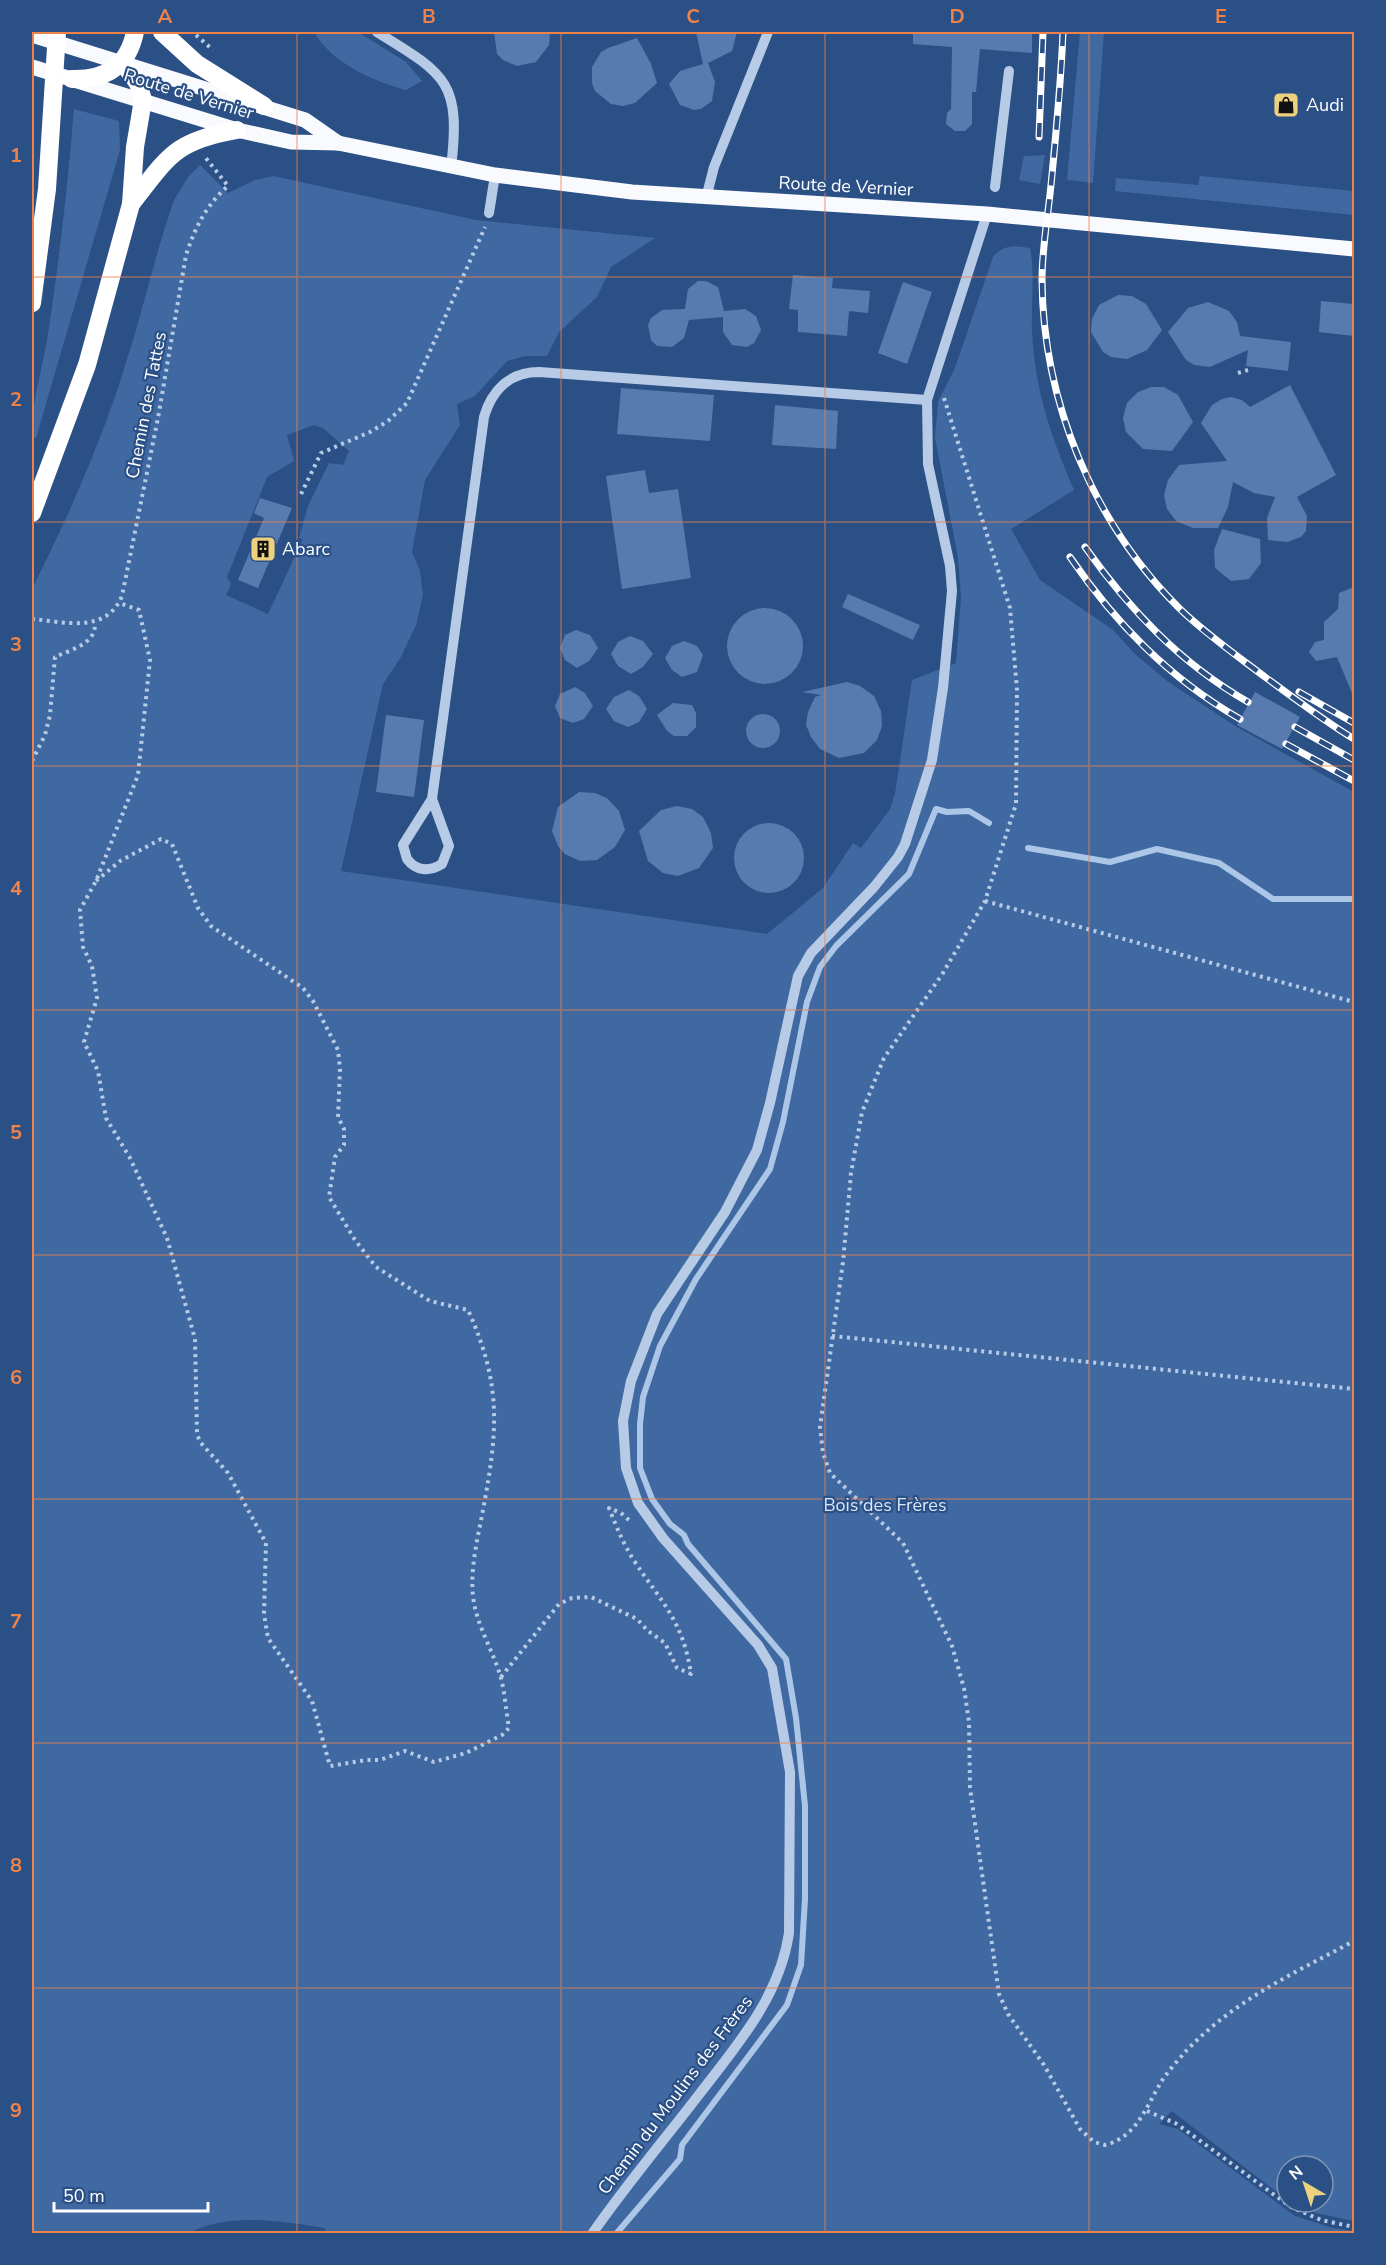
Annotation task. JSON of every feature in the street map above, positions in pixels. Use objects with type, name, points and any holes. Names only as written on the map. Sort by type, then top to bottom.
[{"type":"highway","points":[[32,303],[47,189],[57,32]]},
{"type":"highway","points":[[72,78],[109,74],[123,63],[133,44],[135,32]]},
{"type":"highway","points":[[162,32],[197,64],[264,106]]},
{"type":"highway","points":[[32,513],[87,365],[131,204],[135,147],[143,100],[138,83],[123,63]]},
{"type":"highway","points":[[131,204],[178,148],[192,141],[237,130]]},
{"type":"main road","name":"Route de Vernier","points":[[32,35],[103,55],[305,120],[338,143]]},
{"type":"main road","name":"Route de Vernier","points":[[32,67],[237,130],[291,142],[338,143],[451,168],[495,175],[632,192],[987,214],[1354,249]]},
{"type":"street","points":[[377,32],[422,59],[434,69],[446,87],[454,105],[451,168]]},
{"type":"street","points":[[706,198],[714,167],[768,32]]},
{"type":"street","points":[[995,187],[1009,71]]},
{"type":"street","points":[[489,213],[495,175]]},
{"type":"street","name":"Chemin du Moulins des Frères","points":[[591,2234],[756,2018],[779,1976],[789,1933],[790,1772],[772,1668],[758,1644],[659,1534],[638,1503],[624,1456],[626,1403],[645,1340],[666,1299],[724,1212],[757,1150],[770,1103],[794,992],[804,965],[811,953],[874,887],[898,857],[905,844],[932,760],[943,687],[952,591],[950,566],[928,464],[927,400],[987,214]]},
{"type":"street","points":[[432,799],[449,846],[442,864],[431,869],[420,869],[406,859],[403,845],[432,799],[484,417],[491,397],[500,387],[519,375],[539,372],[927,400]]},
{"type":"path","name":"Chemin des Tattes","points":[[119,603],[158,418],[186,255],[193,234],[210,204],[228,186]]},
{"type":"path","points":[[301,494],[321,453],[370,432],[388,421],[407,403],[489,213]]},
{"type":"path","points":[[1238,373],[1248,370]]},
{"type":"path","points":[[944,396],[1010,609],[1017,690],[1016,804],[986,901],[928,997],[884,1058],[862,1112],[851,1173],[843,1262],[820,1427],[826,1464],[836,1481],[894,1532],[903,1543],[936,1607],[959,1669],[969,1722],[972,1805],[996,1982],[1002,2005],[1044,2065],[1080,2129],[1094,2142],[1105,2145],[1118,2140],[1147,2111],[1164,2078],[1186,2051],[1213,2026],[1270,1984],[1354,1941]]},
{"type":"path","points":[[32,619],[92,623],[109,615],[119,603],[139,610],[150,660],[138,775],[96,881],[80,910],[83,947],[92,966],[97,998],[84,1042],[98,1071],[106,1118],[130,1158],[167,1238],[195,1338],[197,1427],[200,1442],[228,1473],[266,1544],[264,1614],[268,1638],[312,1701],[330,1766],[380,1760],[405,1751],[434,1762],[466,1753],[502,1735],[509,1728],[501,1678],[477,1614],[473,1595],[476,1548],[493,1442],[495,1415],[492,1375],[468,1310],[430,1302],[376,1267],[330,1201],[330,1181],[335,1157],[344,1145],[344,1129],[338,1117],[340,1059],[334,1040],[308,993],[260,957],[248,952],[219,932],[204,918],[172,844],[167,840],[161,839],[133,853],[96,881]]},
{"type":"path","points":[[32,761],[45,735],[50,715],[55,657],[89,641],[95,633],[92,623]]},
{"type":"path","points":[[986,901],[1354,1002]]},
{"type":"path","points":[[832,1336],[1354,1389]]},
{"type":"path","points":[[501,1678],[560,1604],[564,1600],[580,1596],[599,1599],[615,1610],[637,1618],[648,1631],[664,1642],[677,1668],[691,1674],[684,1640],[674,1616],[633,1557],[609,1508],[621,1513],[640,1532],[646,1535],[659,1534]]},
{"type":"path","points":[[1147,2111],[1177,2124],[1291,2207],[1321,2220],[1354,2228]]},
{"type":"green space","points":[[314,32],[358,32],[406,62],[422,81],[406,90],[380,82],[342,62],[331,53]]},
{"type":"green space","points":[[1080,32],[1104,32],[1093,183],[1067,180]]},
{"type":"green space","points":[[74,109],[119,121],[120,150],[36,438],[32,437],[32,423],[57,273]]},
{"type":"green space","points":[[1045,155],[1040,184],[1019,180],[1024,156]]},
{"type":"green space","name":"Bois des Frères","points":[[200,165],[228,193],[255,180],[273,176],[476,220],[655,238],[611,267],[597,297],[559,332],[547,356],[525,356],[507,361],[475,396],[457,404],[460,425],[425,480],[412,552],[420,571],[423,595],[416,625],[401,657],[383,684],[341,871],[767,934],[823,888],[853,843],[861,848],[890,809],[895,794],[912,680],[956,663],[961,598],[958,557],[935,438],[938,402],[955,368],[993,257],[1001,250],[1010,247],[1030,248],[1033,279],[1033,352],[1036,373],[1058,452],[1074,490],[1011,529],[1040,580],[1113,630],[1135,654],[1167,681],[1235,726],[1354,792],[1354,2221],[1321,2214],[1335,2214],[1335,2154],[1275,2154],[1275,2191],[1172,2111],[1159,2124],[1178,2129],[1275,2201],[1275,2214],[1292,2214],[1333,2228],[1354,2231],[1354,2233],[326,2234],[325,2228],[273,2221],[238,2220],[204,2226],[188,2233],[32,2233],[32,589],[71,507],[116,395],[174,200],[188,177]],"holes":[[[314,425],[323,428],[349,451],[343,465],[329,463],[308,506],[299,538],[303,539],[268,614],[226,595],[231,584],[227,577],[267,477],[294,461],[287,435]]]},
{"type":"green space","points":[[1200,176],[1354,191],[1354,215],[1115,191],[1116,178],[1198,185]]},
{"type":"building","points":[[494,32],[550,32],[549,45],[536,62],[517,66],[503,60],[497,54]]},
{"type":"building","points":[[696,32],[737,32],[732,51],[708,63],[715,82],[712,101],[701,109],[694,110],[680,105],[669,84],[680,71],[703,64]]},
{"type":"building","points":[[913,32],[1032,32],[1032,53],[980,49],[976,92],[972,92],[972,124],[965,131],[955,131],[946,124],[947,113],[951,109],[952,47],[913,44]]},
{"type":"building","points":[[637,38],[651,64],[657,83],[635,103],[623,106],[611,104],[595,91],[592,83],[592,67],[601,52]]},
{"type":"building","points":[[793,275],[833,278],[832,288],[870,291],[868,313],[849,311],[847,336],[798,332],[798,310],[789,309]]},
{"type":"building","points":[[698,281],[706,281],[718,287],[724,311],[745,309],[756,316],[761,330],[754,343],[747,347],[732,345],[723,332],[723,317],[689,320],[684,338],[672,347],[657,346],[651,340],[648,325],[651,318],[662,310],[685,309],[688,289]]},
{"type":"building","points":[[903,282],[932,292],[907,364],[878,353]]},
{"type":"building","points":[[1118,295],[1132,296],[1146,304],[1162,330],[1147,350],[1127,359],[1111,357],[1103,352],[1091,332],[1092,319],[1099,305]]},
{"type":"building","points":[[1321,301],[1354,304],[1354,336],[1319,332]]},
{"type":"building","points":[[1208,302],[1229,311],[1237,322],[1240,336],[1291,342],[1288,371],[1246,366],[1248,350],[1210,367],[1194,365],[1186,360],[1168,332],[1188,308]]},
{"type":"building","points":[[1290,385],[1336,475],[1297,497],[1307,516],[1306,531],[1301,537],[1287,542],[1268,540],[1267,518],[1275,497],[1254,493],[1233,482],[1228,507],[1218,528],[1193,528],[1176,521],[1167,509],[1164,495],[1168,480],[1179,465],[1227,461],[1201,423],[1212,405],[1231,397],[1242,400],[1250,407]]},
{"type":"building","points":[[1151,387],[1164,387],[1178,395],[1193,422],[1172,451],[1143,449],[1126,432],[1123,418],[1127,403],[1138,392]]},
{"type":"building","points":[[621,388],[714,395],[710,441],[617,434]]},
{"type":"building","points":[[775,405],[838,411],[836,449],[772,445]]},
{"type":"building","points":[[645,470],[649,493],[678,489],[691,578],[622,589],[606,476]]},
{"type":"building","name":"Abarc","points":[[260,498],[292,508],[258,588],[238,580],[264,518],[254,513]]},
{"type":"building","points":[[1222,529],[1260,539],[1261,563],[1249,579],[1231,581],[1215,568],[1214,550]]},
{"type":"building","points":[[1354,587],[1354,698],[1337,657],[1316,661],[1309,652],[1315,642],[1324,640],[1324,622],[1338,609],[1339,593]]},
{"type":"building","points":[[848,594],[920,625],[913,640],[842,607]]},
{"type":"building","points":[[765,608],[779,611],[792,619],[800,632],[803,646],[800,660],[792,673],[779,681],[765,684],[751,681],[738,673],[730,660],[727,646],[730,632],[738,619],[751,611]]},
{"type":"building","points":[[576,630],[590,635],[598,648],[589,661],[577,668],[565,660],[560,648],[565,635]]},
{"type":"building","points":[[630,636],[643,641],[653,654],[643,667],[631,674],[618,666],[611,654],[618,642]]},
{"type":"building","points":[[684,641],[697,646],[703,655],[697,672],[682,677],[672,670],[665,658],[672,646]]},
{"type":"building","points":[[847,682],[860,686],[874,696],[881,711],[882,726],[877,740],[864,753],[839,758],[820,749],[806,725],[808,712],[815,697],[821,695],[802,692]]},
{"type":"building","points":[[575,687],[585,693],[593,706],[584,719],[573,723],[560,718],[555,706],[560,694]]},
{"type":"building","points":[[629,690],[639,696],[647,709],[639,722],[628,727],[614,721],[606,709],[614,697]]},
{"type":"building","points":[[1255,692],[1300,717],[1282,749],[1237,725]]},
{"type":"building","points":[[673,703],[692,705],[696,713],[696,727],[687,736],[674,736],[667,731],[657,715]]},
{"type":"building","points":[[763,714],[775,719],[780,731],[775,743],[763,748],[751,743],[746,731],[751,719]]},
{"type":"building","points":[[386,715],[424,720],[414,797],[376,792]]},
{"type":"building","points":[[579,792],[595,793],[607,798],[619,811],[625,830],[615,847],[597,860],[580,861],[565,854],[558,846],[552,831],[558,807]]},
{"type":"building","points":[[677,806],[692,809],[703,817],[711,833],[713,848],[699,868],[678,876],[663,873],[648,861],[639,831],[661,810]]},
{"type":"building","points":[[769,823],[782,826],[794,833],[801,845],[804,858],[801,871],[794,883],[782,890],[769,893],[756,890],[744,883],[737,871],[734,858],[737,845],[744,833],[756,826]]},
{"type":"waterway","points":[[616,2234],[680,2159],[682,2145],[787,2005],[801,1965],[805,1899],[805,1806],[796,1718],[786,1659],[688,1544],[684,1535],[670,1524],[652,1499],[640,1468],[640,1424],[643,1397],[660,1346],[696,1279],[770,1169],[783,1122],[807,1002],[820,967],[836,946],[909,874],[936,809],[947,812],[969,811],[989,823]]},
{"type":"waterway","points":[[1028,848],[1110,862],[1157,849],[1219,863],[1273,899],[1354,899]]},
{"type":"railway","points":[[1039,137],[1043,32]]},
{"type":"railway","points":[[1063,32],[1042,280],[1045,326],[1052,371],[1063,415],[1079,458],[1098,499],[1122,538],[1149,575],[1180,609],[1265,677],[1354,739]]},
{"type":"railway","points":[[1085,547],[1120,592],[1158,634],[1200,670],[1248,702]]},
{"type":"railway","points":[[1070,557],[1106,605],[1146,648],[1190,686],[1240,719]]},
{"type":"railway","points":[[1299,692],[1354,723]]},
{"type":"railway","points":[[1295,727],[1354,760]]},
{"type":"railway","points":[[1286,744],[1354,781]]},
{"type":"place","name":"Audi","points":[[1286,105]]},
{"type":"place","name":"Abarc","points":[[263,549]]}]
